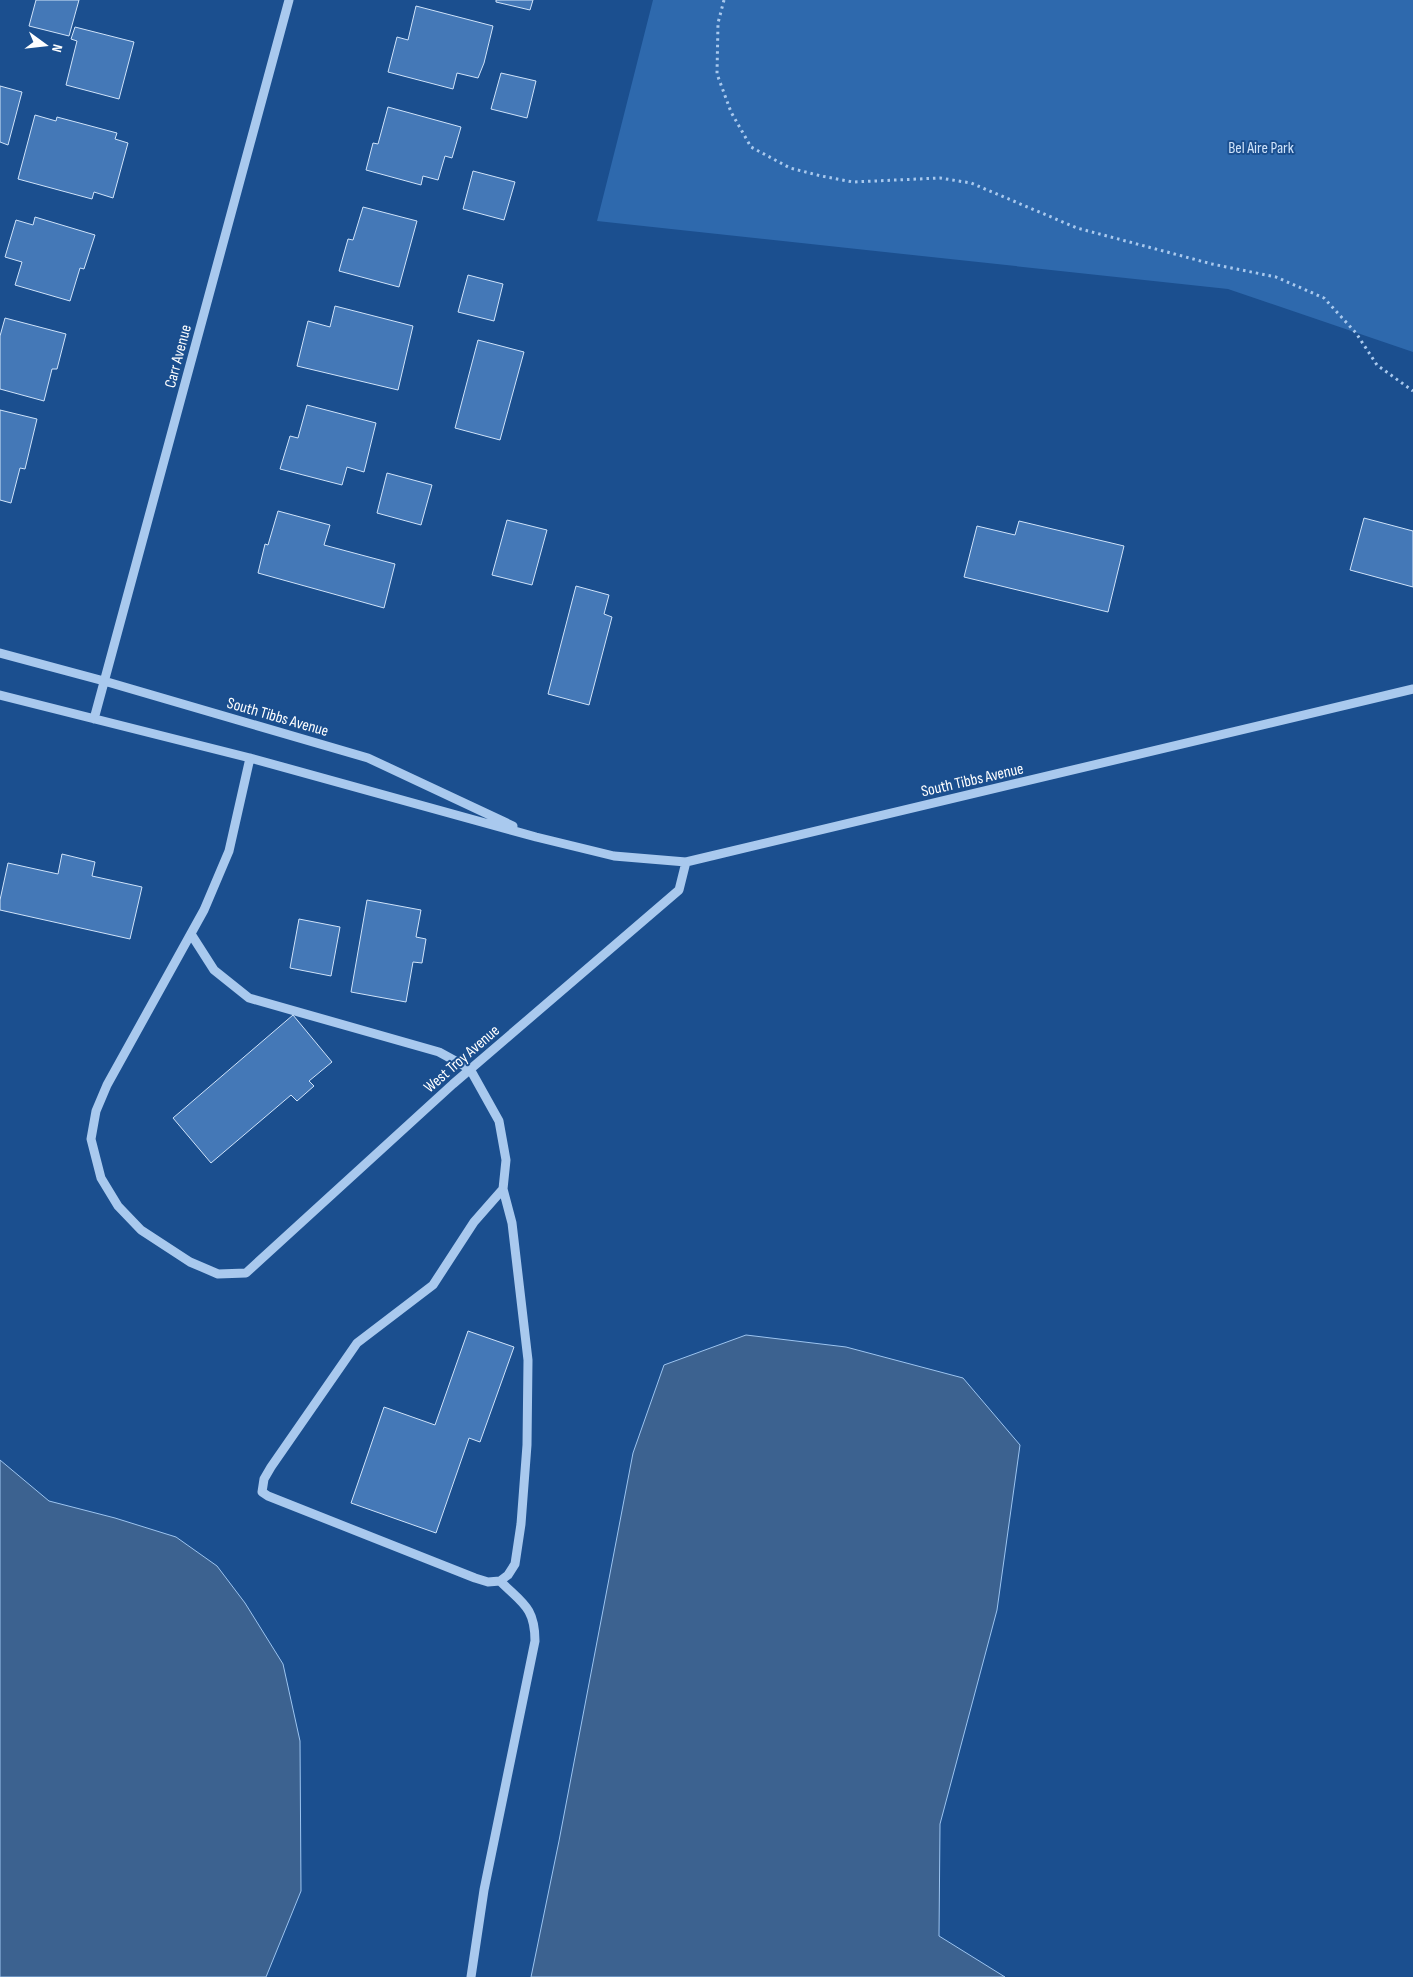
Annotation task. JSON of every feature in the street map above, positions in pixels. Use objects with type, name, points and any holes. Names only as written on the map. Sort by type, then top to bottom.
[{"type":"street","name":"Carr Avenue","points":[[94,720],[290,0]]},
{"type":"street","name":"South Tibbs Avenue","points":[[0,654],[104,681],[368,758],[536,837]]},
{"type":"street","name":"South Tibbs Avenue","points":[[0,695],[250,758],[536,837],[614,856],[686,862],[1413,689]]},
{"type":"street","points":[[250,758],[229,851],[204,910],[191,934],[214,970],[249,998],[439,1052],[470,1069],[499,1121],[506,1160],[503,1188],[512,1223],[528,1360],[527,1445],[521,1524],[515,1564],[508,1575],[500,1581],[488,1582],[262,1492],[264,1479],[271,1467],[358,1343],[433,1285],[474,1222],[503,1188]]},
{"type":"street","name":"West Troy Avenue","points":[[191,934],[107,1086],[96,1111],[91,1139],[101,1178],[118,1206],[141,1230],[190,1262],[218,1274],[246,1273],[470,1069],[679,890],[686,862]]},
{"type":"street","points":[[471,1977],[484,1890],[536,1641],[535,1622],[528,1609],[500,1581]]},
{"type":"path","points":[[724,0],[718,23],[717,74],[731,112],[751,147],[790,168],[852,182],[940,178],[971,184],[1077,228],[1212,264],[1276,277],[1324,298],[1356,333],[1377,365],[1413,391]]},
{"type":"green space","name":"Bel Aire Park","points":[[653,0],[1413,0],[1413,352],[1228,289],[597,221]]},
{"type":"shaded area","points":[[746,1335],[846,1347],[963,1378],[1020,1445],[997,1610],[940,1824],[939,1936],[1005,1977],[531,1977],[633,1453],[664,1365]]},
{"type":"shaded area","points":[[0,1460],[49,1501],[115,1518],[176,1537],[217,1566],[245,1603],[283,1664],[300,1741],[301,1891],[266,1977],[0,1977]]},
{"type":"building","points":[[36,0],[79,0],[69,36],[29,26]]},
{"type":"building","points":[[496,0],[533,0],[530,10],[496,2]]},
{"type":"building","points":[[416,6],[493,26],[484,63],[478,78],[457,73],[453,89],[388,72],[397,37],[408,40]]},
{"type":"building","points":[[75,27],[134,42],[119,99],[66,85],[77,41],[71,39]]},
{"type":"building","points":[[501,73],[536,81],[527,118],[491,109]]},
{"type":"building","points":[[0,86],[22,92],[8,145],[0,142]]},
{"type":"building","points":[[388,107],[461,127],[452,158],[445,156],[438,180],[423,176],[421,185],[366,170],[373,143],[378,144]]},
{"type":"building","points":[[35,115],[56,121],[57,117],[117,133],[115,139],[128,143],[113,198],[94,192],[92,199],[18,179]]},
{"type":"building","points":[[473,171],[515,182],[504,220],[463,209]]},
{"type":"building","points":[[363,207],[417,221],[399,287],[339,271],[348,239],[353,240]]},
{"type":"building","points":[[35,217],[95,235],[84,269],[80,268],[70,301],[15,285],[22,262],[5,257],[16,220],[33,225]]},
{"type":"building","points":[[468,275],[503,284],[494,321],[458,312]]},
{"type":"building","points":[[335,306],[413,326],[398,390],[297,366],[308,321],[330,327]]},
{"type":"building","points":[[5,318],[66,334],[57,369],[52,369],[44,401],[0,389],[0,336]]},
{"type":"building","points":[[478,340],[524,352],[500,440],[455,428]]},
{"type":"building","points":[[307,405],[376,423],[364,472],[347,467],[342,485],[280,469],[290,436],[298,438]]},
{"type":"building","points":[[0,410],[37,419],[25,469],[20,468],[11,503],[0,500]]},
{"type":"building","points":[[387,473],[432,485],[421,525],[377,513]]},
{"type":"building","points":[[278,511],[330,525],[324,545],[395,564],[384,608],[258,573],[265,544],[268,545]]},
{"type":"building","points":[[1364,518],[1413,531],[1413,587],[1350,570]]},
{"type":"building","points":[[507,520],[547,530],[532,585],[492,575]]},
{"type":"building","points":[[1019,521],[1124,546],[1108,612],[964,577],[977,526],[1015,535]]},
{"type":"building","points":[[576,586],[609,595],[604,614],[612,617],[589,705],[548,694]]},
{"type":"building","points":[[62,854],[95,862],[92,876],[142,887],[130,939],[0,910],[0,900],[8,863],[58,874]]},
{"type":"building","points":[[367,900],[421,910],[416,937],[426,939],[422,963],[413,962],[406,1002],[351,992]]},
{"type":"building","points":[[299,919],[340,927],[331,976],[290,968]]},
{"type":"building","points":[[293,1015],[332,1062],[309,1081],[314,1086],[297,1101],[291,1095],[211,1163],[173,1118]]},
{"type":"building","points":[[468,1331],[514,1347],[480,1442],[469,1438],[436,1533],[351,1503],[384,1407],[435,1425]]}]
